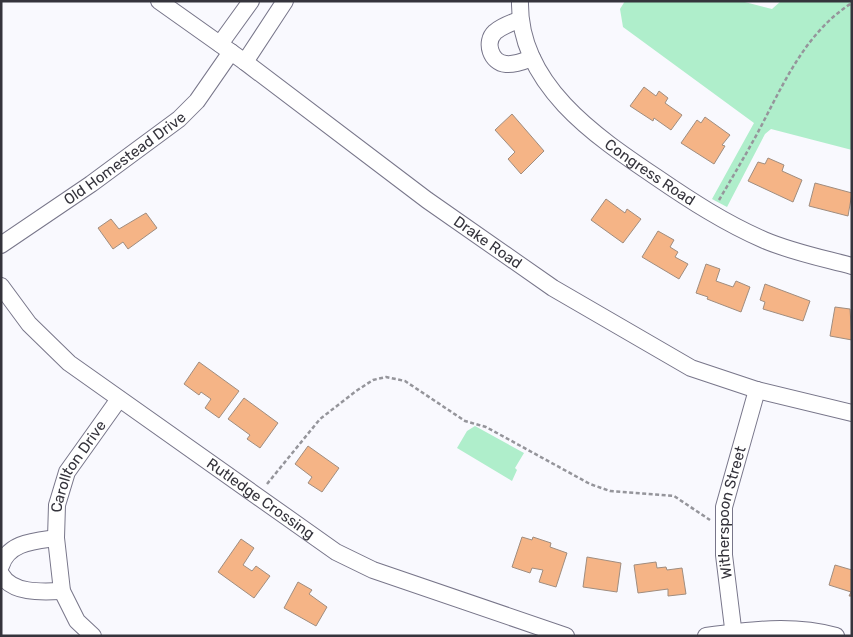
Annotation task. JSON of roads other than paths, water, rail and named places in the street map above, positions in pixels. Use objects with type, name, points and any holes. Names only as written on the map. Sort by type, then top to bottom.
[{"type":"street","name":"Drake Road","points":[[159,1],[244,62],[427,200],[553,288],[691,368],[757,390],[852,412]]},
{"type":"street","name":"Old Homestead Drive","points":[[1,245],[91,184],[173,124],[197,101],[251,1]]},
{"type":"street","points":[[244,62],[285,1]]},
{"type":"street","name":"Congress Road","points":[[520,1],[520,20],[532,58],[553,92],[585,126],[711,214],[765,240],[802,253],[852,266]]},
{"type":"street","points":[[520,20],[494,32],[489,40],[490,51],[495,59],[504,64],[516,64],[532,58]]},
{"type":"street","name":"Rutledge Crossing","points":[[1,286],[29,324],[69,363],[336,552],[355,562],[441,594],[566,636]]},
{"type":"street","name":"Witherspoon Street","points":[[733,634],[723,530],[728,488],[757,390]]},
{"type":"street","name":"Carollton Drive","points":[[93,636],[77,621],[62,591],[56,538],[57,505],[67,472],[119,400]]},
{"type":"street","points":[[1,566],[3,559],[20,545],[28,541],[56,538]]},
{"type":"street","points":[[1,574],[11,585],[29,590],[62,591]]},
{"type":"street","points":[[706,636],[771,628],[807,630],[836,636]]}]
